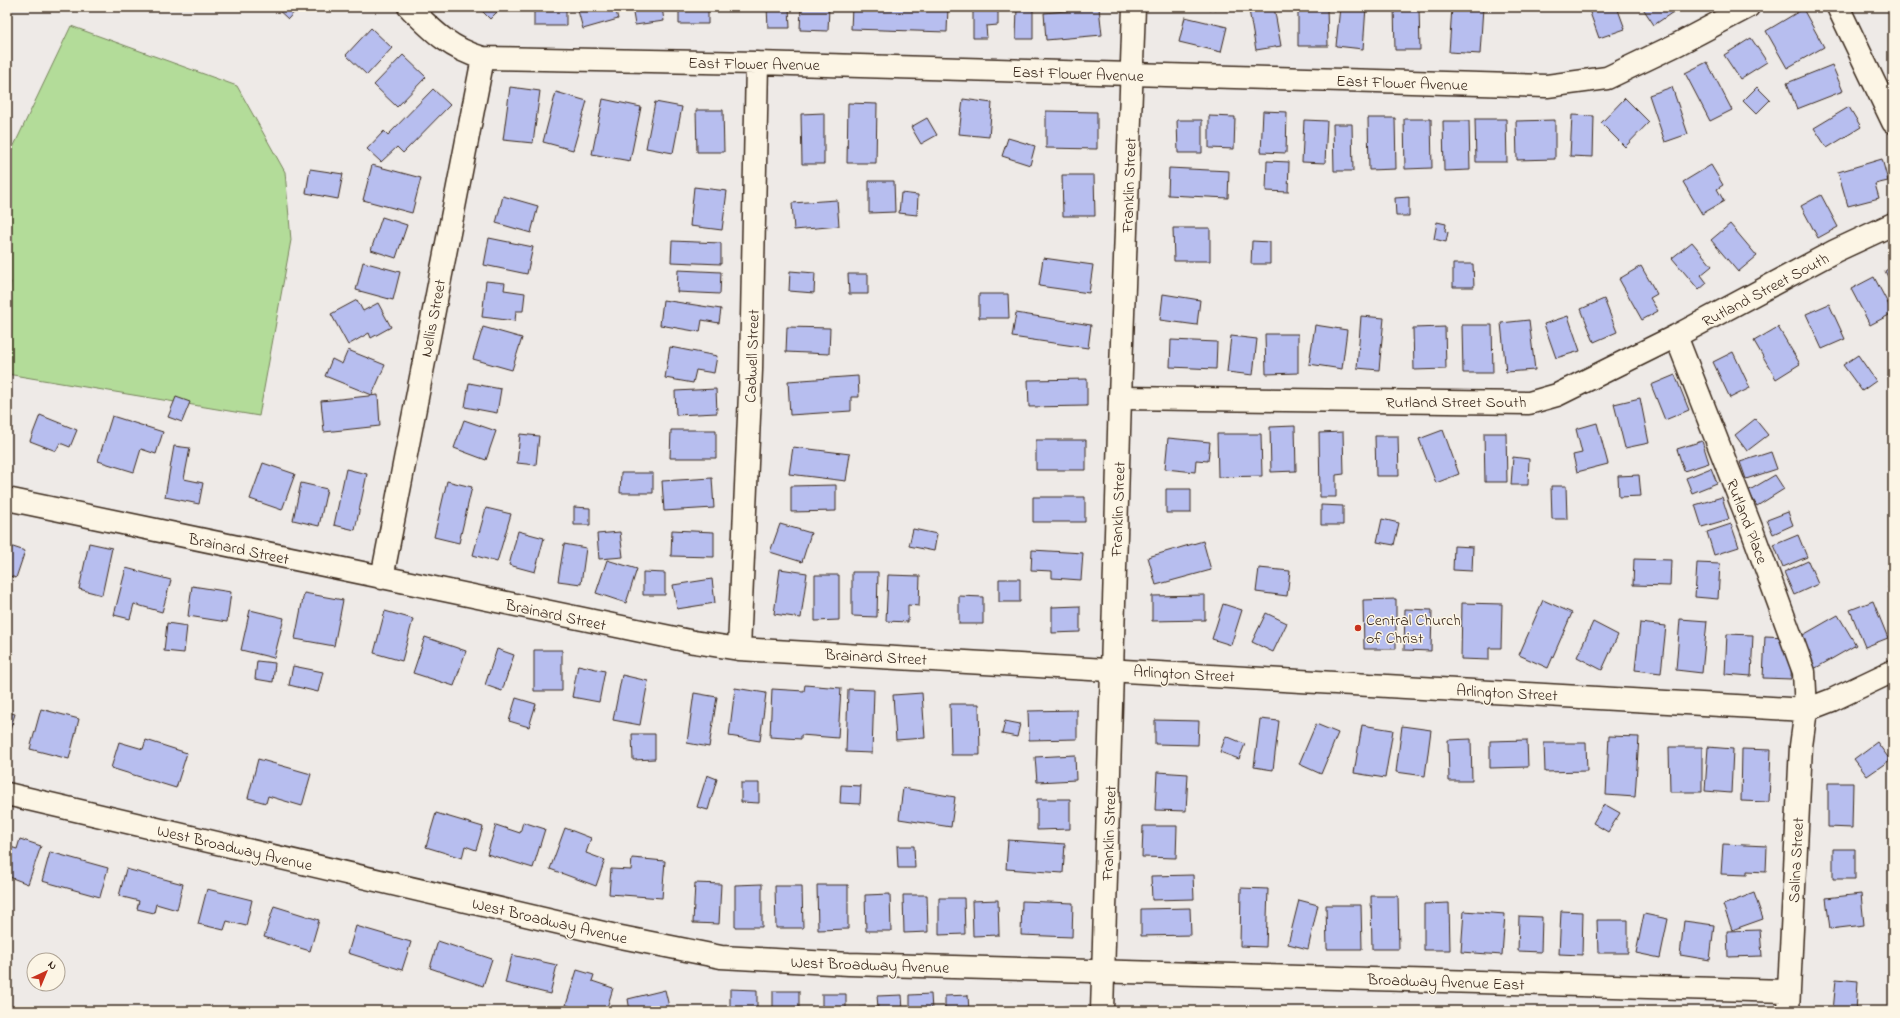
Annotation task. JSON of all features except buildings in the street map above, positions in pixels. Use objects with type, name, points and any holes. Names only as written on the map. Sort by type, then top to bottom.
[{"type":"street","name":"East Flower Avenue","points":[[409,7],[439,37],[466,54],[483,58],[758,63],[1547,86],[1607,78],[1678,44],[1748,7]]},
{"type":"street","name":"Franklin Street","points":[[1102,1011],[1120,398],[1134,7]]},
{"type":"street","points":[[1838,7],[1893,122]]},
{"type":"street","name":"Nellis Street","points":[[382,578],[483,58]]},
{"type":"street","name":"Cadwell Street","points":[[739,649],[751,370],[758,63]]},
{"type":"street","name":"Rutland Street South","points":[[1120,398],[1529,403],[1557,395],[1676,336],[1835,252],[1893,224]]},
{"type":"street","name":"Rutland Place","points":[[1676,336],[1749,523],[1804,672],[1806,710]]},
{"type":"street","name":"Brainard Street","points":[[7,499],[694,642],[739,649],[1113,669]]},
{"type":"street","name":"Arlington Street","points":[[1113,669],[1806,710],[1832,700],[1893,671]]},
{"type":"street","name":"Salina Street","points":[[1789,1001],[1801,746],[1806,710]]},
{"type":"street","name":"West Broadway Avenue","points":[[7,794],[616,936],[720,957],[849,964],[1104,971]]},
{"type":"street","name":"Broadway Avenue East","points":[[1104,971],[1789,1001]]},
{"type":"green space","points":[[71,26],[237,86],[285,172],[291,240],[259,416],[7,374],[7,300],[11,282],[7,281],[7,154],[10,154]]},
{"type":"place","name":"Central Church of Christ","points":[[1358,628]]}]
